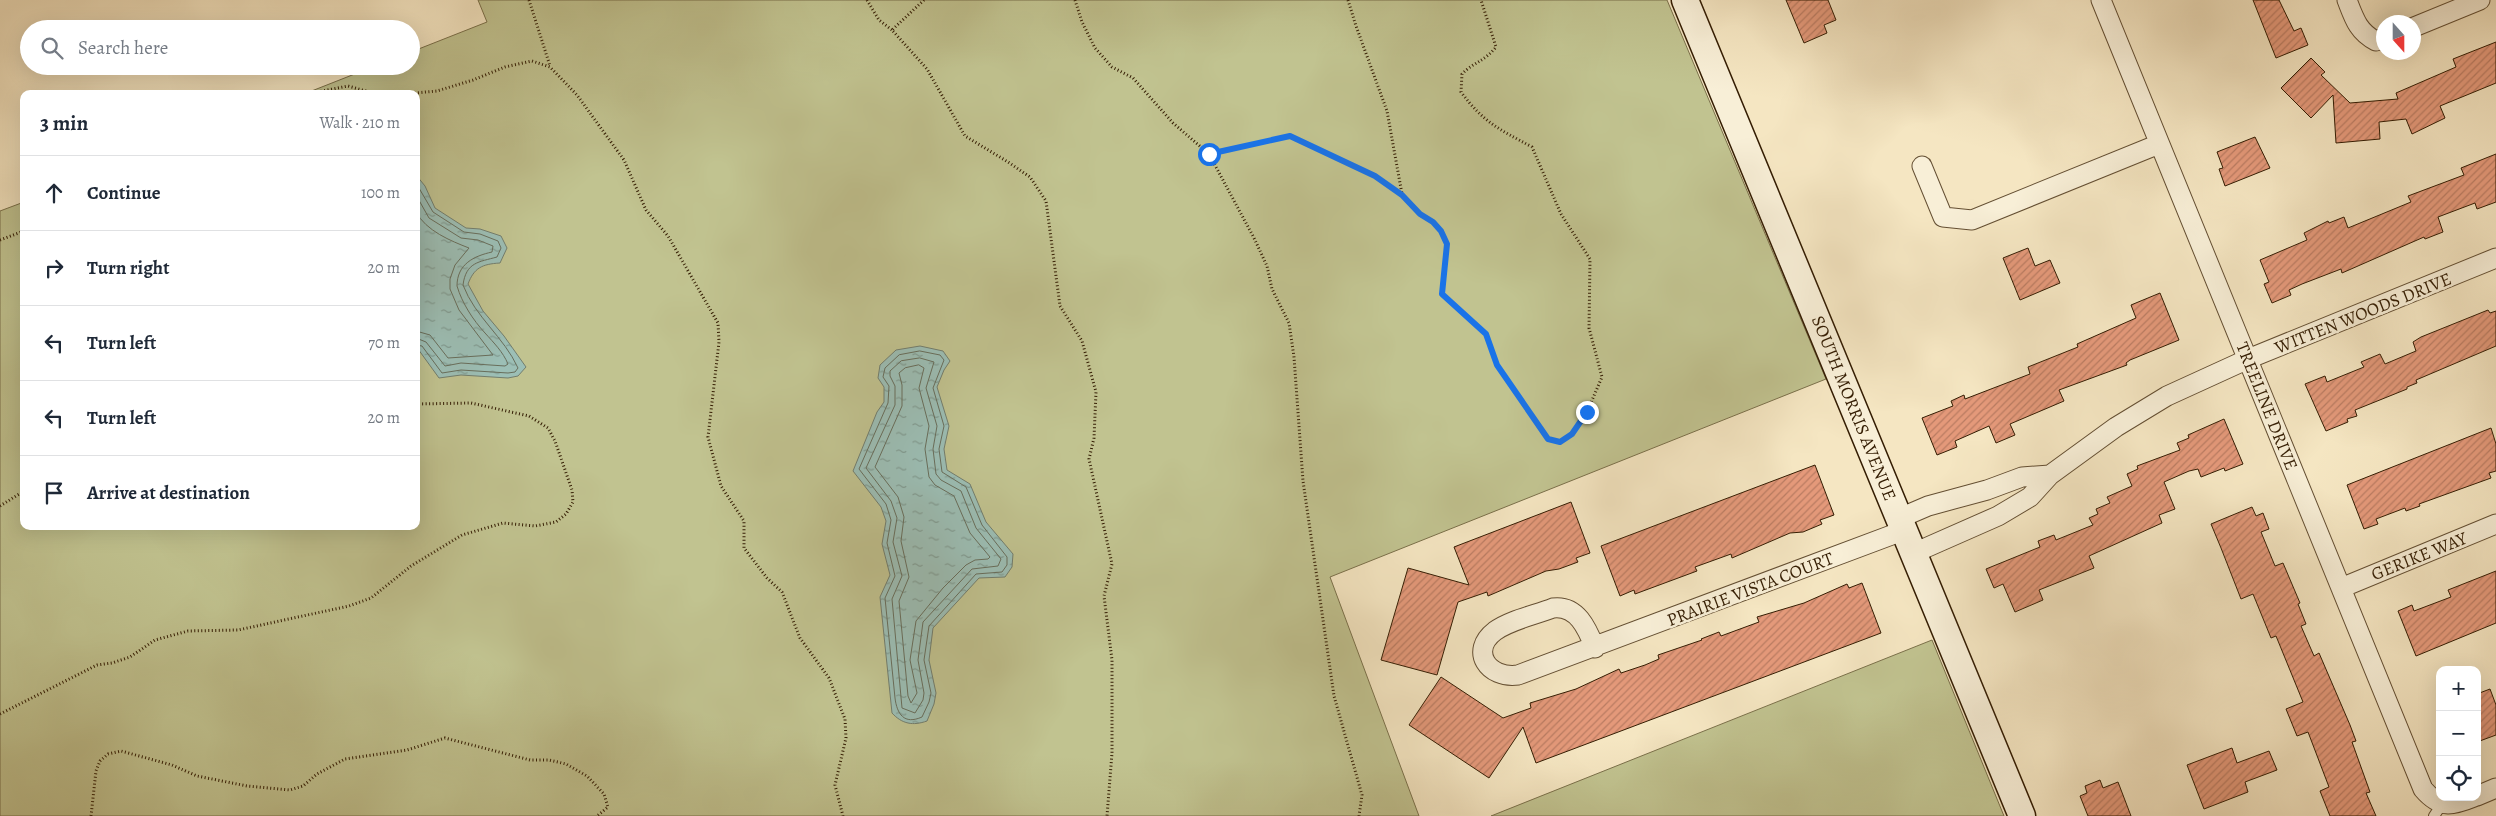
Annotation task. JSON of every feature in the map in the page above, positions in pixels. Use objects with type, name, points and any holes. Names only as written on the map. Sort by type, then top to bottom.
[{"type":"street","name":"SOUTH MORRIS AVENUE","points":[[1685,0],[2022,816]]},
{"type":"street","name":"TREELINE DRIVE","points":[[2101,0],[2423,789],[2432,799],[2438,810]]},
{"type":"street","points":[[2347,0],[2356,26],[2375,37]]},
{"type":"street","points":[[2421,24],[2480,0]]},
{"type":"street","points":[[1922,166],[1943,217],[1972,220],[2160,144]]},
{"type":"street","name":"WITTEN WOODS DRIVE","points":[[1906,534],[1998,516],[2030,497],[2050,475],[2116,427],[2167,396],[2248,359],[2496,258]]},
{"type":"street","points":[[1906,534],[1928,506],[1987,490],[2022,477],[2050,475]]},
{"type":"street","name":"GERIKE WAY","points":[[2341,588],[2496,524]]},
{"type":"street","name":"PRAIRIE VISTA COURT","points":[[1595,648],[1581,620],[1572,612],[1562,607],[1553,608],[1497,630],[1485,644],[1484,655],[1488,666],[1496,674],[1506,677],[1518,675],[1595,648],[1906,534]]},
{"type":"street","points":[[2481,795],[2496,788]]},
{"type":"street","points":[[2438,810],[2464,801]]},
{"type":"path","points":[[529,0],[544,42],[550,67],[600,124],[624,160],[646,210],[668,236],[718,323],[719,342],[708,437],[710,446],[721,486],[744,521],[744,548],[767,578],[782,592],[800,638],[829,678],[845,719],[846,738],[835,785],[843,816]]},
{"type":"path","points":[[867,0],[879,20],[892,30],[926,69],[965,136],[1030,177],[1046,201],[1060,306],[1082,341],[1096,392],[1094,438],[1089,459],[1112,564],[1104,596],[1112,660],[1112,753],[1107,816]]},
{"type":"path","points":[[892,30],[924,0]]},
{"type":"path","points":[[1076,0],[1082,22],[1095,48],[1112,67],[1133,78],[1173,124],[1209,154],[1254,238],[1267,266],[1272,289],[1289,324],[1294,357],[1302,481],[1334,696],[1362,795],[1359,816]]},
{"type":"path","points":[[1348,0],[1387,111],[1402,195]]},
{"type":"path","points":[[1209,154],[1290,136],[1375,176],[1402,195],[1420,214],[1433,222],[1447,244],[1442,294],[1486,334],[1497,365],[1548,439],[1560,442],[1572,434],[1587,412],[1602,376],[1589,328],[1590,258],[1561,214],[1532,147],[1498,131],[1474,110],[1460,92],[1462,74],[1472,64],[1487,59],[1496,47],[1481,0]]},
{"type":"path","points":[[420,93],[437,91],[473,80],[505,67],[532,61],[550,67]]},
{"type":"path","points":[[328,90],[348,86],[362,90]]},
{"type":"path","points":[[0,240],[20,232]]},
{"type":"path","points":[[0,714],[96,665],[112,664],[130,657],[156,640],[188,631],[238,630],[263,626],[349,606],[371,598],[411,566],[462,535],[503,522],[535,526],[556,522],[566,514],[573,502],[572,490],[555,441],[548,428],[529,416],[471,403],[420,404]]},
{"type":"path","points":[[0,506],[20,494]]},
{"type":"path","points":[[91,816],[98,766],[108,754],[121,751],[172,766],[196,776],[247,786],[290,790],[303,786],[316,774],[345,759],[407,750],[446,738],[530,760],[549,760],[566,764],[587,776],[604,794],[608,806],[598,816]]},
{"type":"green space","points":[[478,0],[1667,0],[1826,379],[1330,577],[1419,816],[0,816],[0,211],[20,204],[20,530],[420,530],[420,90],[314,90],[352,75],[420,75],[420,48],[487,22]]},
{"type":"green space","points":[[1932,640],[2004,816],[1491,816]]},
{"type":"water","points":[[420,180],[425,186],[435,208],[466,228],[480,229],[501,236],[507,248],[500,263],[488,264],[480,268],[473,274],[468,284],[483,311],[526,367],[518,376],[508,378],[461,375],[439,378],[420,352]]},
{"type":"water","points":[[920,346],[943,351],[950,361],[937,387],[949,426],[944,449],[947,470],[970,484],[986,522],[1013,554],[1012,567],[1005,577],[979,578],[933,628],[929,660],[936,693],[934,704],[927,721],[912,724],[900,720],[892,713],[880,597],[890,575],[882,544],[886,521],[881,507],[853,471],[877,412],[884,402],[884,387],[878,378],[880,365],[896,350]]},
{"type":"building","points":[[1786,0],[1828,0],[1836,20],[1824,25],[1827,33],[1804,43]]},
{"type":"building","points":[[2253,0],[2279,0],[2294,31],[2301,28],[2308,45],[2276,58]]},
{"type":"building","points":[[2496,42],[2496,83],[2440,106],[2445,118],[2412,134],[2406,119],[2379,122],[2380,139],[2336,143],[2333,95],[2311,118],[2281,88],[2311,58],[2325,72],[2321,75],[2350,103],[2398,99],[2396,93],[2456,67],[2453,59]]},
{"type":"building","points":[[2255,137],[2270,168],[2225,186],[2219,169],[2223,168],[2217,152]]},
{"type":"building","points":[[2496,154],[2496,202],[2477,209],[2475,203],[2438,217],[2443,232],[2425,239],[2424,237],[2342,273],[2341,269],[2302,284],[2289,290],[2291,295],[2272,303],[2264,284],[2269,282],[2260,260],[2307,240],[2304,233],[2328,221],[2329,223],[2344,217],[2348,228],[2411,202],[2408,196],[2464,175],[2461,168]]},
{"type":"building","points":[[2028,248],[2035,266],[2050,260],[2060,283],[2020,300],[2003,258]]},
{"type":"building","points":[[2160,293],[2179,340],[2130,360],[2126,363],[2127,365],[2059,390],[2064,401],[2010,424],[2015,435],[1996,443],[1989,426],[1955,441],[1957,447],[1937,455],[1922,418],[1953,406],[1951,401],[1964,395],[1965,399],[2030,374],[2028,367],[2078,347],[2077,344],[2136,318],[2131,305]]},
{"type":"building","points":[[2488,310],[2490,313],[2496,311],[2496,346],[2416,380],[2417,383],[2407,387],[2407,389],[2355,410],[2357,416],[2347,419],[2348,422],[2326,431],[2305,384],[2325,376],[2327,382],[2364,367],[2361,362],[2380,354],[2385,364],[2416,351],[2413,342],[2421,337]]},
{"type":"building","points":[[2224,419],[2243,464],[2225,471],[2224,468],[2201,477],[2198,469],[2189,471],[2164,482],[2175,509],[2159,515],[2162,523],[2089,556],[2094,568],[2039,590],[2043,600],[2015,612],[2003,584],[1994,588],[1986,569],[2040,547],[2038,541],[2054,535],[2056,540],[2093,525],[2089,518],[2098,514],[2096,509],[2110,503],[2107,497],[2132,486],[2127,474],[2138,469],[2137,466],[2180,450],[2177,443],[2189,438],[2188,435]]},
{"type":"building","points":[[2491,428],[2496,444],[2496,471],[2489,473],[2491,478],[2419,504],[2420,506],[2406,511],[2405,508],[2376,519],[2378,524],[2364,529],[2347,485]]},
{"type":"building","points":[[1815,465],[1834,515],[1820,520],[1822,524],[1803,532],[1790,533],[1732,558],[1731,554],[1695,567],[1697,571],[1635,594],[1634,590],[1620,596],[1601,546]]},
{"type":"building","points":[[1571,502],[1590,553],[1576,558],[1578,562],[1559,569],[1546,571],[1488,596],[1487,592],[1458,602],[1437,675],[1381,660],[1408,568],[1469,585],[1454,547]]},
{"type":"building","points":[[2252,507],[2256,516],[2263,513],[2269,529],[2261,532],[2275,566],[2283,563],[2300,603],[2298,604],[2306,624],[2301,626],[2314,656],[2319,653],[2350,725],[2356,741],[2352,742],[2370,792],[2366,793],[2376,816],[2330,816],[2320,791],[2329,787],[2308,732],[2297,736],[2286,709],[2303,702],[2276,636],[2271,638],[2253,594],[2241,599],[2211,524]]},
{"type":"building","points":[[2496,571],[2496,623],[2416,656],[2398,611],[2412,605],[2414,611],[2451,597],[2448,590]]},
{"type":"building","points":[[1862,583],[1881,633],[1536,763],[1523,727],[1489,778],[1409,725],[1441,677],[1503,718],[1531,708],[1530,703],[1576,689],[1619,669],[1621,673],[1645,665],[1659,659],[1658,655],[1719,632],[1721,636],[1759,622],[1757,617],[1804,603],[1847,584],[1849,588]]},
{"type":"building","points":[[2490,689],[2496,705],[2496,735],[2481,741],[2481,711],[2481,692]]},
{"type":"building","points":[[2232,748],[2237,763],[2269,751],[2277,770],[2245,782],[2248,792],[2204,809],[2187,765]]},
{"type":"building","points":[[2100,780],[2103,788],[2118,782],[2131,816],[2088,816],[2080,796],[2087,793],[2085,786]]},
{"type":"route","points":[[1209,154],[1290,136],[1375,176],[1390,186],[1441,231],[1447,244],[1442,294],[1486,334],[1497,365],[1548,439],[1560,442],[1572,434],[1587,412]]}]
